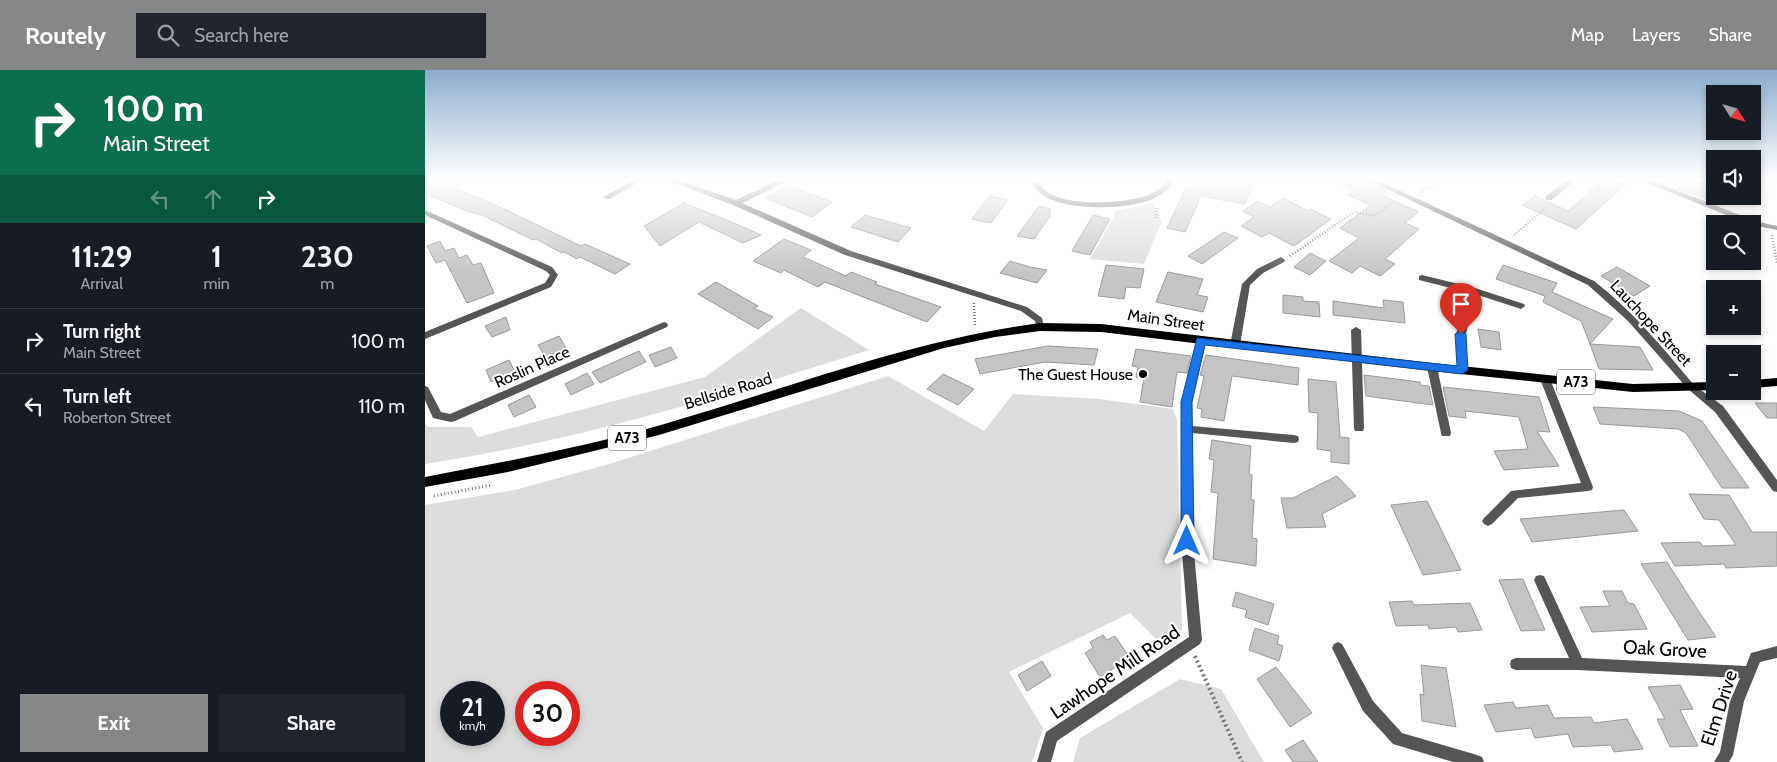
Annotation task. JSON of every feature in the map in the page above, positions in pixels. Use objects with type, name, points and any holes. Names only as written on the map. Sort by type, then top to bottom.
[{"type":"main road","name":"Main Street","points":[[1040,327],[1101,328],[1235,345],[1633,388],[1691,387]]},
{"type":"main road","name":"Bellside Road","points":[[425,482],[507,467],[659,430],[943,344],[1040,327]]},
{"type":"main road","points":[[1761,383],[1777,382]]},
{"type":"main road","name":"A73","points":[[1691,387],[1706,386]]},
{"type":"street","points":[[754,211],[848,254],[974,295],[1024,309],[1039,320],[1040,327]]},
{"type":"street","name":"Lauchope Street","points":[[1440,211],[1591,283],[1610,296],[1691,387],[1719,409],[1777,488]]},
{"type":"street","points":[[1722,211],[1753,224],[1774,228]]},
{"type":"street","points":[[425,212],[549,269],[554,275],[548,285],[425,336]]},
{"type":"street","points":[[1235,345],[1246,284],[1260,271],[1281,260]]},
{"type":"street","points":[[1422,278],[1472,290],[1521,306]]},
{"type":"street","points":[[1462,370],[1461,334],[1472,290]]},
{"type":"street","name":"Roslin Place","points":[[425,390],[437,414],[451,418],[664,326]]},
{"type":"street","points":[[1356,330],[1359,428]]},
{"type":"street","points":[[1193,642],[1187,541],[1187,402],[1201,341]]},
{"type":"street","points":[[1432,367],[1445,432]]},
{"type":"street","points":[[1488,521],[1515,494],[1588,487],[1545,379]]},
{"type":"street","points":[[1187,429],[1293,439]]},
{"type":"street","points":[[1540,580],[1578,664]]},
{"type":"street","name":"Lawhope Mill Road","points":[[1044,762],[1051,737],[1193,642]]},
{"type":"street","points":[[1338,648],[1368,706],[1398,739],[1477,762]]},
{"type":"street","name":"Elm Drive","points":[[1727,760],[1737,701],[1749,672],[1756,657],[1777,652]]},
{"type":"street","name":"Oak Grove","points":[[1516,664],[1578,664],[1749,672]]},
{"type":"path","points":[[1281,260],[1293,255],[1355,212],[1374,216],[1382,211]]},
{"type":"path","points":[[1505,242],[1542,211]]},
{"type":"path","points":[[1774,228],[1775,261],[1777,264]]},
{"type":"path","points":[[974,295],[975,328]]},
{"type":"path","points":[[425,497],[464,492],[499,483]]},
{"type":"path","points":[[1193,642],[1241,762]]},
{"type":"shaded area","points":[[1115,211],[1157,211],[1162,221],[1144,264],[1090,259]]},
{"type":"shaded area","points":[[801,308],[869,350],[649,416],[538,443],[425,464],[425,423],[427,427],[471,427],[478,437],[705,377]]},
{"type":"shaded area","points":[[888,376],[984,431],[1013,394],[1099,399],[1173,409],[1177,419],[1182,630],[1167,650],[1130,613],[1009,672],[1043,728],[1032,762],[425,762],[425,505],[515,490],[609,464]]},
{"type":"shaded area","points":[[1180,679],[1221,689],[1264,762],[1073,762],[1080,738]]},
{"type":"building","points":[[467,211],[509,211],[581,246],[585,244],[630,264],[615,274],[580,257],[577,259],[564,252],[562,253],[482,215]]},
{"type":"building","points":[[670,211],[705,211],[761,235],[743,243],[699,222],[660,246],[644,226]]},
{"type":"building","points":[[798,211],[820,211],[812,217]]},
{"type":"building","points":[[978,211],[1000,211],[991,223],[972,219]]},
{"type":"building","points":[[1035,211],[1050,211],[1050,216],[1034,239],[1017,236]]},
{"type":"building","points":[[1175,211],[1194,211],[1185,232],[1167,228]]},
{"type":"building","points":[[1244,211],[1315,211],[1331,219],[1294,246],[1269,233],[1262,237],[1241,226],[1254,217]]},
{"type":"building","points":[[1363,211],[1418,212],[1405,223],[1419,229],[1385,259],[1395,264],[1380,276],[1360,266],[1352,273],[1329,261],[1359,238],[1340,228]]},
{"type":"building","points":[[1536,211],[1596,211],[1576,229]]},
{"type":"building","points":[[865,215],[911,228],[898,242],[851,227]]},
{"type":"building","points":[[1093,215],[1110,219],[1090,255],[1072,251]]},
{"type":"building","points":[[1224,232],[1238,238],[1202,264],[1188,256]]},
{"type":"building","points":[[784,239],[811,250],[803,257],[846,276],[851,272],[877,282],[875,284],[941,307],[927,322],[825,282],[818,287],[784,270],[781,273],[753,261]]},
{"type":"building","points":[[440,241],[445,251],[454,248],[459,258],[467,255],[473,265],[481,263],[494,293],[467,303],[445,260],[436,263],[427,246]]},
{"type":"building","points":[[1310,253],[1326,261],[1310,275],[1294,267]]},
{"type":"building","points":[[1010,261],[1047,270],[1037,283],[1000,273]]},
{"type":"building","points":[[1106,265],[1144,269],[1140,288],[1126,287],[1124,299],[1098,296]]},
{"type":"building","points":[[1503,265],[1557,283],[1552,292],[1613,319],[1590,344],[1581,321],[1543,302],[1545,296],[1496,279]]},
{"type":"building","points":[[1617,267],[1650,286],[1634,296],[1601,276]]},
{"type":"building","points":[[1168,272],[1203,279],[1197,295],[1208,297],[1203,312],[1156,302]]},
{"type":"building","points":[[716,282],[758,306],[754,308],[773,317],[758,329],[698,294]]},
{"type":"building","points":[[1283,295],[1303,297],[1303,301],[1319,302],[1320,317],[1283,313]]},
{"type":"building","points":[[1383,300],[1403,302],[1405,323],[1333,315],[1333,301],[1384,308]]},
{"type":"building","points":[[506,317],[510,330],[492,337],[485,326]]},
{"type":"building","points":[[1478,329],[1499,332],[1501,350],[1481,347]]},
{"type":"building","points":[[559,336],[566,348],[545,357],[538,345]]},
{"type":"building","points":[[1590,344],[1640,347],[1653,370],[1599,369]]},
{"type":"building","points":[[1048,346],[1098,349],[1094,365],[1045,362],[980,374],[975,359]]},
{"type":"building","points":[[671,347],[677,358],[655,367],[649,355]]},
{"type":"building","points":[[1136,349],[1191,356],[1187,373],[1177,372],[1172,407],[1140,402],[1144,378],[1136,377],[1138,367],[1132,366]]},
{"type":"building","points":[[639,351],[646,362],[600,383],[592,372]]},
{"type":"building","points":[[1206,355],[1299,368],[1298,385],[1232,376],[1224,421],[1201,417],[1202,409],[1197,408],[1204,376],[1200,375]]},
{"type":"building","points":[[509,360],[515,372],[491,382],[486,370]]},
{"type":"building","points":[[587,373],[594,384],[571,395],[565,384]]},
{"type":"building","points":[[943,374],[974,389],[958,405],[927,389]]},
{"type":"building","points":[[1364,375],[1420,382],[1420,385],[1429,386],[1433,405],[1366,396]]},
{"type":"building","points":[[1308,379],[1336,382],[1340,437],[1349,438],[1349,464],[1331,462],[1331,451],[1317,449],[1318,413],[1309,412]]},
{"type":"building","points":[[1443,387],[1539,397],[1550,432],[1537,431],[1559,466],[1504,470],[1494,451],[1528,449],[1519,417],[1465,411],[1466,418],[1449,416]]},
{"type":"building","points":[[529,395],[536,407],[514,417],[508,405]]},
{"type":"building","points":[[1755,403],[1777,403],[1777,418],[1767,418]]},
{"type":"building","points":[[1593,407],[1679,411],[1702,421],[1749,488],[1722,488],[1686,433],[1678,429],[1600,424]]},
{"type":"building","points":[[1212,440],[1251,446],[1249,474],[1252,475],[1251,500],[1254,500],[1252,538],[1257,539],[1256,566],[1213,559],[1218,493],[1211,492],[1214,460],[1209,459]]},
{"type":"building","points":[[1337,476],[1356,496],[1322,514],[1326,527],[1287,528],[1281,498],[1293,498]]},
{"type":"building","points":[[1689,494],[1729,495],[1752,532],[1777,532],[1777,566],[1726,568],[1724,564],[1675,566],[1661,543],[1700,542],[1703,546],[1736,545],[1719,520],[1704,519]]},
{"type":"building","points":[[1427,501],[1461,570],[1423,575],[1391,505]]},
{"type":"building","points":[[1624,510],[1638,531],[1532,542],[1520,519]]},
{"type":"building","points":[[1667,562],[1716,637],[1688,640],[1641,564]]},
{"type":"building","points":[[1523,579],[1545,630],[1521,631],[1499,580]]},
{"type":"building","points":[[1603,591],[1622,591],[1628,603],[1634,604],[1647,629],[1592,632],[1580,607],[1610,606]]},
{"type":"building","points":[[1236,592],[1274,604],[1268,625],[1245,617],[1247,610],[1232,606]]},
{"type":"building","points":[[1412,601],[1414,605],[1470,603],[1482,630],[1458,632],[1456,627],[1429,629],[1428,625],[1396,626],[1389,602]]},
{"type":"building","points":[[1255,628],[1279,636],[1277,644],[1283,646],[1279,661],[1249,650]]},
{"type":"building","points":[[1103,635],[1107,640],[1115,636],[1130,658],[1100,677],[1085,653],[1093,648],[1090,642]]},
{"type":"building","points":[[1042,661],[1051,676],[1027,691],[1018,675]]},
{"type":"building","points":[[1421,665],[1446,668],[1456,727],[1422,721],[1420,694],[1424,695]]},
{"type":"building","points":[[1276,667],[1312,713],[1290,727],[1257,679]]},
{"type":"building","points":[[1680,685],[1693,709],[1680,710],[1698,746],[1670,747],[1657,719],[1665,719],[1648,687]]},
{"type":"building","points":[[1513,702],[1516,708],[1548,705],[1554,718],[1591,717],[1594,723],[1627,719],[1643,749],[1614,752],[1611,745],[1573,747],[1568,734],[1535,738],[1531,728],[1496,732],[1484,705]]},
{"type":"building","points":[[1303,740],[1318,762],[1293,762],[1285,750]]},
{"type":"place","name":"The Guest House","points":[[1143,374]]},
{"type":"route","points":[[1187,541],[1187,402],[1201,341],[1462,370],[1461,334]]}]
